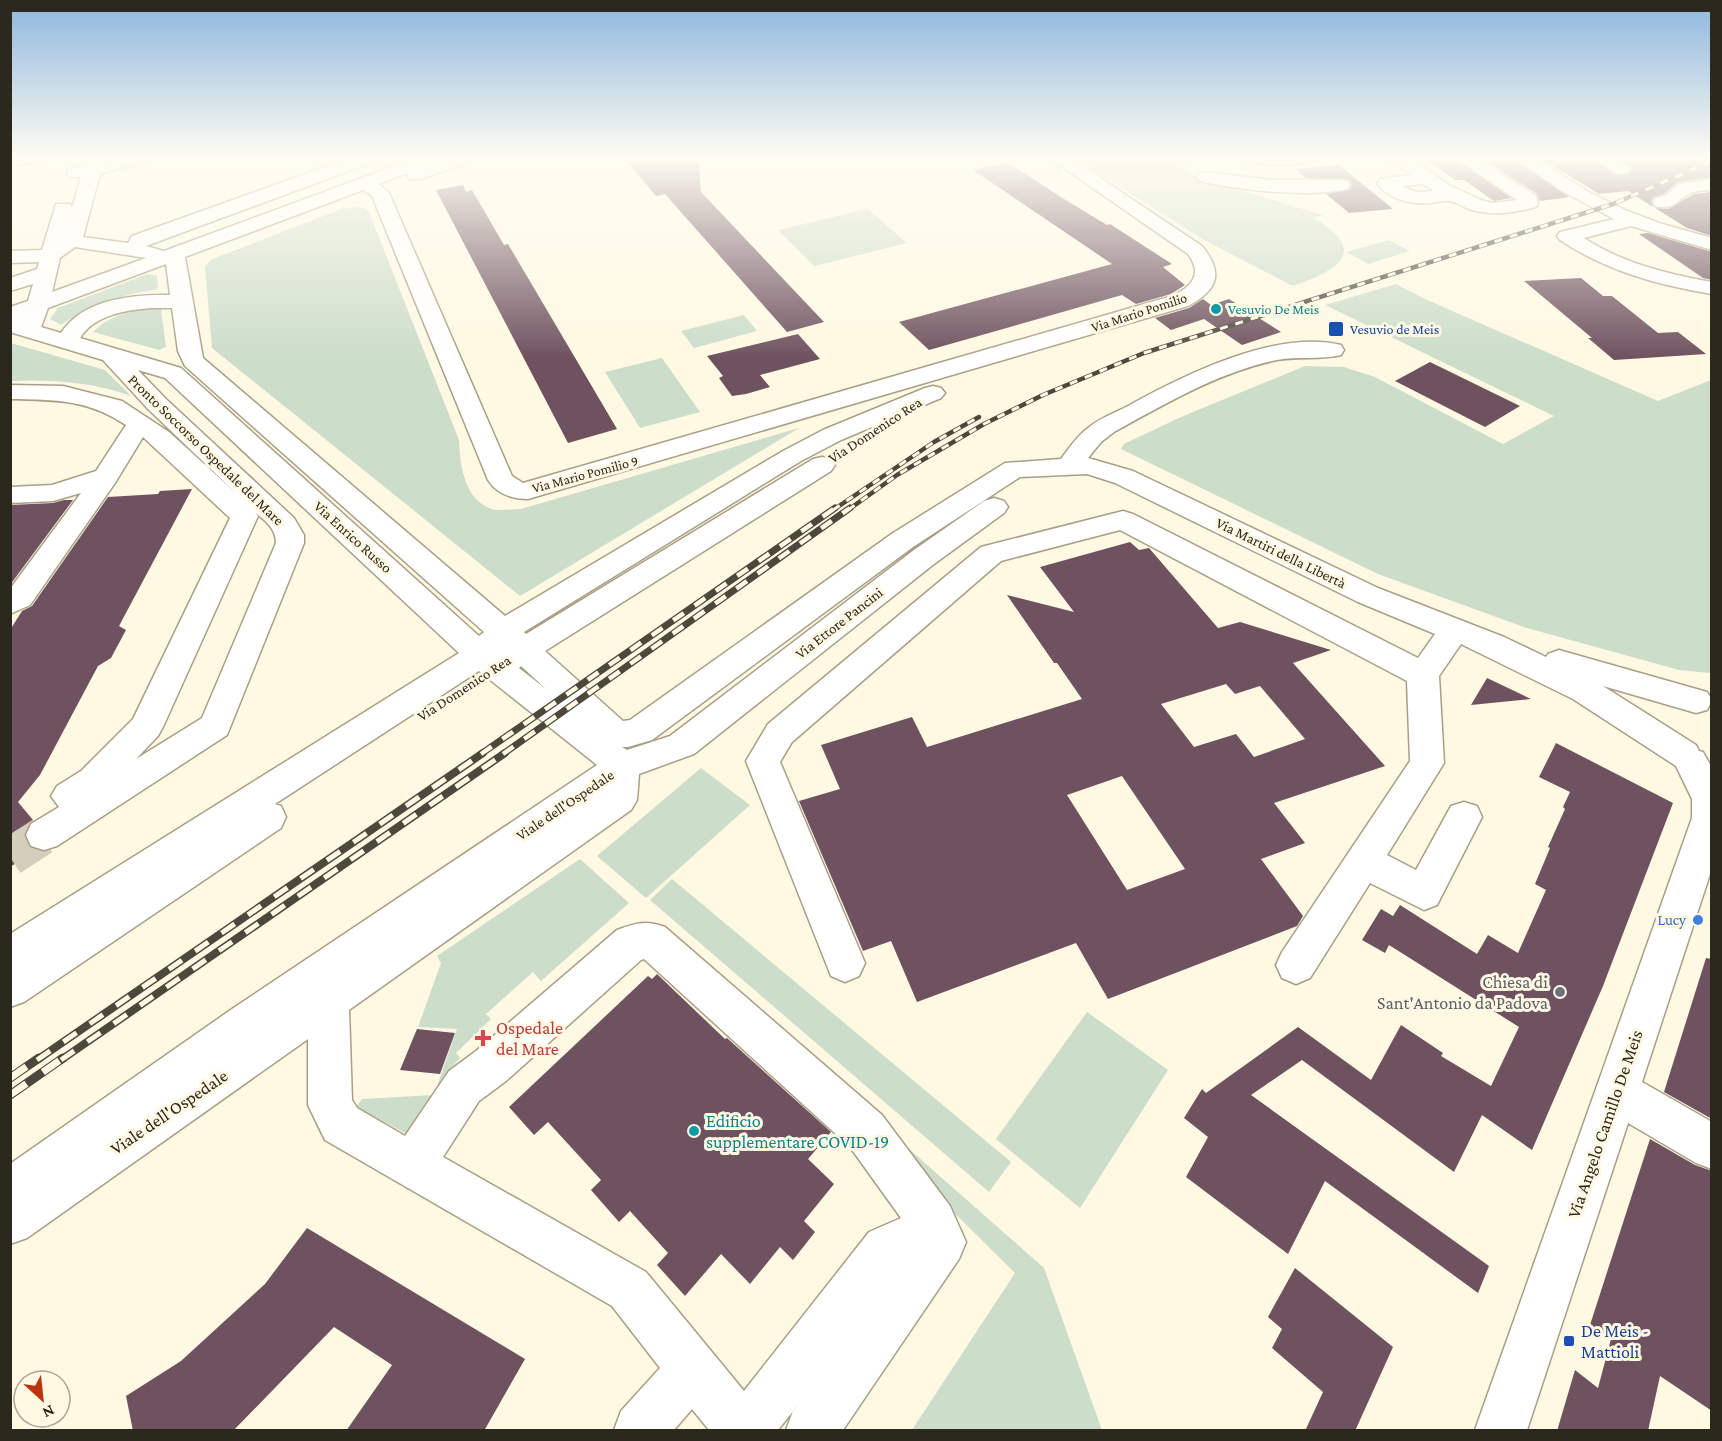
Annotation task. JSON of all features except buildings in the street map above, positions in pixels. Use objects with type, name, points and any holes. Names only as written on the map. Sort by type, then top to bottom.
[{"type":"street","name":"Via Enrico Russo","points":[[67,224],[55,263],[32,320],[23,328],[66,343],[173,373],[500,651],[615,732],[628,734],[640,730]]},
{"type":"street","points":[[10,285],[55,263],[134,250],[207,224]]},
{"type":"street","points":[[10,257],[126,272],[175,258],[246,224]]},
{"type":"street","name":"Via Mario Pomilio 9","points":[[383,224],[501,480],[517,490],[541,488],[871,392]]},
{"type":"street","name":"Via Mario Pomilio","points":[[871,392],[1180,301],[1197,292],[1206,277],[1204,263],[1195,250],[1157,224]]},
{"type":"street","points":[[1619,224],[1567,236],[1590,250],[1630,267],[1705,287]]},
{"type":"street","points":[[1645,224],[1704,245]]},
{"type":"street","points":[[10,241],[29,242],[55,263]]},
{"type":"street","points":[[1704,245],[1664,256],[1662,262],[1705,287]]},
{"type":"street","points":[[10,297],[55,263],[134,250],[175,258]]},
{"type":"street","name":"Via Enrico Russo","points":[[175,258],[189,351],[193,361],[616,761]]},
{"type":"street","points":[[10,315],[55,263]]},
{"type":"street","points":[[66,343],[87,319],[111,308],[136,301],[182,302]]},
{"type":"street","name":"Via Mario Pomilio","points":[[927,396],[995,362],[1046,341]]},
{"type":"street","points":[[1060,467],[1093,435],[1167,394],[1216,371],[1258,358],[1310,348],[1333,350]]},
{"type":"street","name":"Pronto Soccorso Ospedale del Mare","points":[[113,357],[157,404],[284,524],[290,535],[290,543],[215,726],[38,827],[93,781],[146,727],[244,516],[160,437],[138,424]]},
{"type":"street","points":[[871,392],[902,390],[927,396]]},
{"type":"street","points":[[10,392],[63,393],[113,406],[138,424],[106,477],[20,598],[10,604]]},
{"type":"street","name":"Via Domenico Rea","points":[[10,956],[500,651],[861,441],[927,396]]},
{"type":"street","name":"Via Martiri della Libertà","points":[[1060,467],[1089,466],[1124,477],[1368,595],[1493,645],[1584,690],[1696,765]]},
{"type":"street","name":"Via Ettore Pancini","points":[[640,730],[903,540],[1014,470],[1060,467]]},
{"type":"street","name":"Via Ettore Pancini","points":[[616,761],[682,746],[924,556],[1060,467]]},
{"type":"street","points":[[10,495],[53,493],[106,477]]},
{"type":"street","points":[[845,963],[763,761],[780,733],[991,554],[1123,520],[1423,675]]},
{"type":"street","points":[[1296,965],[1427,763],[1423,675],[1455,629]]},
{"type":"street","name":"Via Martiri della Libertà","points":[[1493,645],[1704,701]]},
{"type":"street","name":"Via Domenico Rea","points":[[10,988],[500,651]]},
{"type":"street","name":"Via Angelo Camillo De Meis","points":[[1501,1431],[1616,1090],[1703,868],[1711,817],[1710,799],[1696,765],[1672,738],[1670,721],[1678,708],[1704,701]]},
{"type":"street","points":[[10,1168],[346,931],[616,761]]},
{"type":"street","name":"Viale dell'Ospedale","points":[[10,1221],[619,800],[616,761]]},
{"type":"street","name":"Viale dell'Ospedale","points":[[10,1192],[616,761]]},
{"type":"street","points":[[1364,861],[1424,892],[1464,817]]},
{"type":"street","points":[[412,1165],[464,1086],[491,1066],[631,943],[651,940],[866,1131],[933,1223],[942,1242]]},
{"type":"street","points":[[328,1003],[330,1106],[341,1124],[629,1289],[692,1370],[744,1431],[885,1249],[904,1238],[923,1238],[942,1242]]},
{"type":"street","name":"Viale dell'Ospedale","points":[[247,1023],[328,1003]]},
{"type":"street","points":[[1616,1090],[1712,1147]]},
{"type":"street","points":[[812,1431],[942,1242]]},
{"type":"street","points":[[639,1431],[692,1370]]},
{"type":"green space","points":[[302,224],[374,224],[459,440],[465,480],[475,498],[495,510],[521,509],[799,428],[520,596],[212,348],[205,267],[210,260]]},
{"type":"green space","points":[[803,224],[885,224],[907,243],[814,266],[778,230]]},
{"type":"green space","points":[[1179,224],[1323,224],[1341,241],[1344,251],[1341,260],[1333,267],[1293,286],[1206,241]]},
{"type":"green space","points":[[1389,240],[1410,251],[1368,264],[1347,252]]},
{"type":"green space","points":[[147,274],[157,276],[158,289],[107,301],[83,311],[61,325],[50,319],[58,308]]},
{"type":"green space","points":[[1396,284],[1425,299],[1658,401],[1711,380],[1711,671],[1709,673],[1679,670],[1527,628],[1378,574],[1121,449],[1124,444],[1181,417],[1305,366],[1344,367],[1375,377],[1503,444],[1554,416],[1325,305]]},
{"type":"green space","points":[[146,309],[161,309],[166,347],[159,350],[93,332],[117,316]]},
{"type":"green space","points":[[744,315],[757,331],[694,348],[681,331]]},
{"type":"green space","points":[[11,343],[105,370],[131,396],[102,387],[72,382],[11,381]]},
{"type":"green space","points":[[662,358],[700,412],[640,428],[605,372]]},
{"type":"green space","points":[[701,768],[750,805],[646,898],[597,856]]},
{"type":"green space","points":[[580,859],[629,903],[541,981],[533,972],[486,1014],[491,1019],[456,1053],[460,1058],[451,1068],[456,1073],[409,1135],[356,1107],[362,1099],[434,1095],[457,1029],[418,1027],[441,963],[437,956]]},
{"type":"green space","points":[[672,879],[1011,1162],[989,1192],[650,900]]},
{"type":"green space","points":[[1087,1012],[1168,1070],[1080,1208],[996,1139]]},
{"type":"green space","points":[[901,1142],[1044,1268],[1102,1430],[912,1430],[1015,1273],[893,1152]]},
{"type":"tunnel","points":[[10,857],[44,835]]},
{"type":"railway","points":[[848,510],[897,475],[984,424],[1043,395],[1144,353],[1549,224]]},
{"type":"railway","points":[[833,510],[934,442],[979,417]]},
{"type":"railway","points":[[481,754],[835,508]]},
{"type":"railway","points":[[503,754],[850,508]]},
{"type":"railway","points":[[37,1060],[483,753]]},
{"type":"railway","points":[[61,1060],[505,753]]},
{"type":"railway","points":[[10,1078],[39,1058]]},
{"type":"railway","points":[[10,1095],[63,1058]]},
{"type":"place","name":"Vesuvio De Meis","points":[[1216,309]]},
{"type":"place","name":"Vesuvio de Meis","points":[[1336,329]]},
{"type":"place","name":"Lucy","points":[[1698,920]]},
{"type":"place","name":"Chiesa di Sant'Antonio da Padova","points":[[1560,992]]},
{"type":"place","name":"Ospedale del Mare","points":[[483,1038]]},
{"type":"place","name":"Edificio supplementare COVID-19","points":[[694,1131]]},
{"type":"place","name":"De Meis - Mattioli","points":[[1569,1341]]}]
